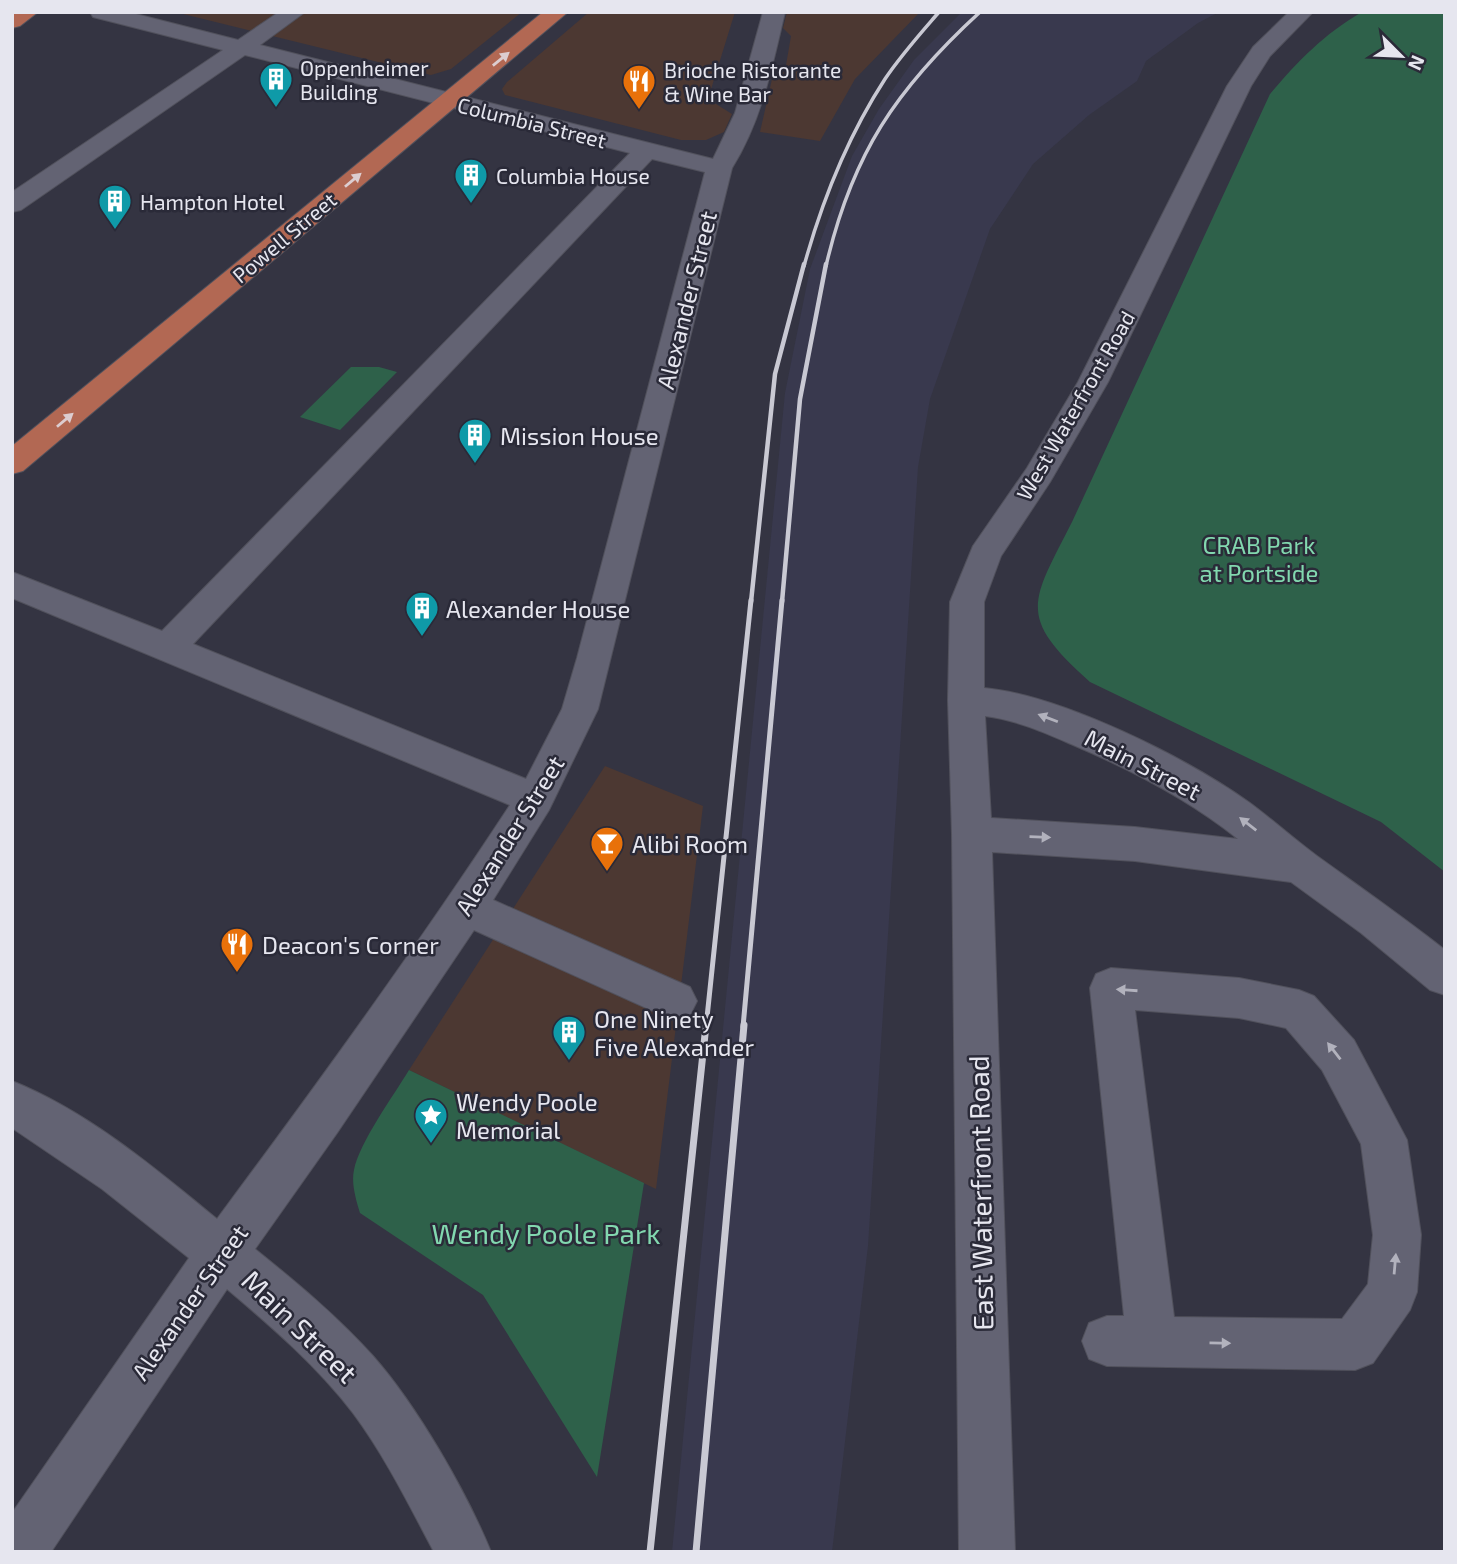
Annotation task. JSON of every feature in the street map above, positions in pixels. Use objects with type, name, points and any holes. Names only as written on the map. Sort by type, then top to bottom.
[{"type":"main road","points":[[12,21],[27,12]]},
{"type":"main road","name":"Powell Street","points":[[12,463],[557,12]]},
{"type":"street","name":"Columbia Street","points":[[101,12],[447,102],[719,168]]},
{"type":"street","points":[[12,204],[294,12]]},
{"type":"street","name":"Alexander Street","points":[[18,1552],[222,1253],[321,1117],[466,907],[535,799],[560,753],[575,720],[595,658],[719,168],[735,146],[749,110],[774,12]]},
{"type":"street","name":"West Waterfront Road","points":[[972,834],[966,700],[968,602],[985,554],[1039,474],[1093,382],[1239,86],[1261,52],[1302,12]]},
{"type":"street","points":[[167,648],[647,150]]},
{"type":"street","points":[[12,584],[535,799]]},
{"type":"street","name":"Main Street","points":[[966,700],[1004,704],[1122,748],[1178,777],[1235,814],[1301,867],[1376,920],[1445,976]]},
{"type":"street","name":"Main Street","points":[[972,834],[1147,843],[1220,852],[1301,867]]},
{"type":"street","name":"East Waterfront Road","points":[[972,834],[987,1552]]},
{"type":"street","points":[[466,907],[675,1001]]},
{"type":"street","points":[[1111,988],[1239,998],[1299,1010],[1338,1055],[1384,1140],[1397,1235],[1392,1292],[1354,1345],[1130,1342],[1111,988]]},
{"type":"street","name":"Main Street","points":[[12,1103],[68,1135],[154,1198],[302,1320],[358,1377],[405,1446],[464,1552]]},
{"type":"shaded area","points":[[175,12],[522,12],[451,69],[431,75]]},
{"type":"shaded area","points":[[589,12],[735,12],[708,99],[732,114],[724,132],[706,140],[681,140],[505,95],[502,89],[507,82]]},
{"type":"shaded area","points":[[787,12],[920,12],[855,79],[820,141],[760,132],[772,79],[785,71],[791,36],[783,28]]},
{"type":"shaded area","points":[[962,12],[1219,12],[1198,23],[1146,61],[1137,81],[1089,115],[1033,164],[990,229],[930,399],[918,467],[868,1246],[832,1552],[672,1552],[785,393],[810,269],[852,156],[879,109],[914,60]]},
{"type":"shaded area","points":[[605,766],[703,806],[656,1189],[409,1070]]},
{"type":"green space","name":"CRAB Park at Portside","points":[[1362,12],[1445,12],[1445,872],[1381,822],[1090,682],[1050,641],[1041,624],[1038,608],[1040,591],[1047,572],[1270,94],[1312,49]]},
{"type":"green space","points":[[351,367],[379,367],[397,372],[340,430],[300,417]]},
{"type":"green space","name":"Wendy Poole Park","points":[[409,1070],[644,1183],[597,1477],[483,1295],[360,1213],[353,1180],[357,1159]]},
{"type":"railway","points":[[804,266],[828,193],[859,123],[891,70],[939,12]]},
{"type":"railway","points":[[826,266],[849,190],[881,126],[924,68],[980,12]]},
{"type":"railway","points":[[751,602],[775,374],[804,264]]},
{"type":"railway","points":[[782,602],[800,399],[826,264]]},
{"type":"railway","points":[[706,1027],[751,600]]},
{"type":"railway","points":[[743,1027],[782,600]]},
{"type":"railway","points":[[650,1552],[706,1025]]},
{"type":"railway","points":[[696,1552],[744,1025]]},
{"type":"place","name":"Oppenheimer Building","points":[[276,109]]},
{"type":"place","name":"Brioche Ristorante & Wine Bar","points":[[639,111]]},
{"type":"place","name":"Columbia House","points":[[471,205]]},
{"type":"place","name":"Hampton Hotel","points":[[115,231]]},
{"type":"place","name":"Mission House","points":[[475,465]]},
{"type":"place","name":"Alexander House","points":[[422,638]]},
{"type":"place","name":"Alibi Room","points":[[607,873]]},
{"type":"place","name":"Deacon's Corner","points":[[237,974]]},
{"type":"place","name":"One Ninety Five Alexander","points":[[569,1062]]},
{"type":"place","name":"Wendy Poole Memorial","points":[[431,1145]]}]
